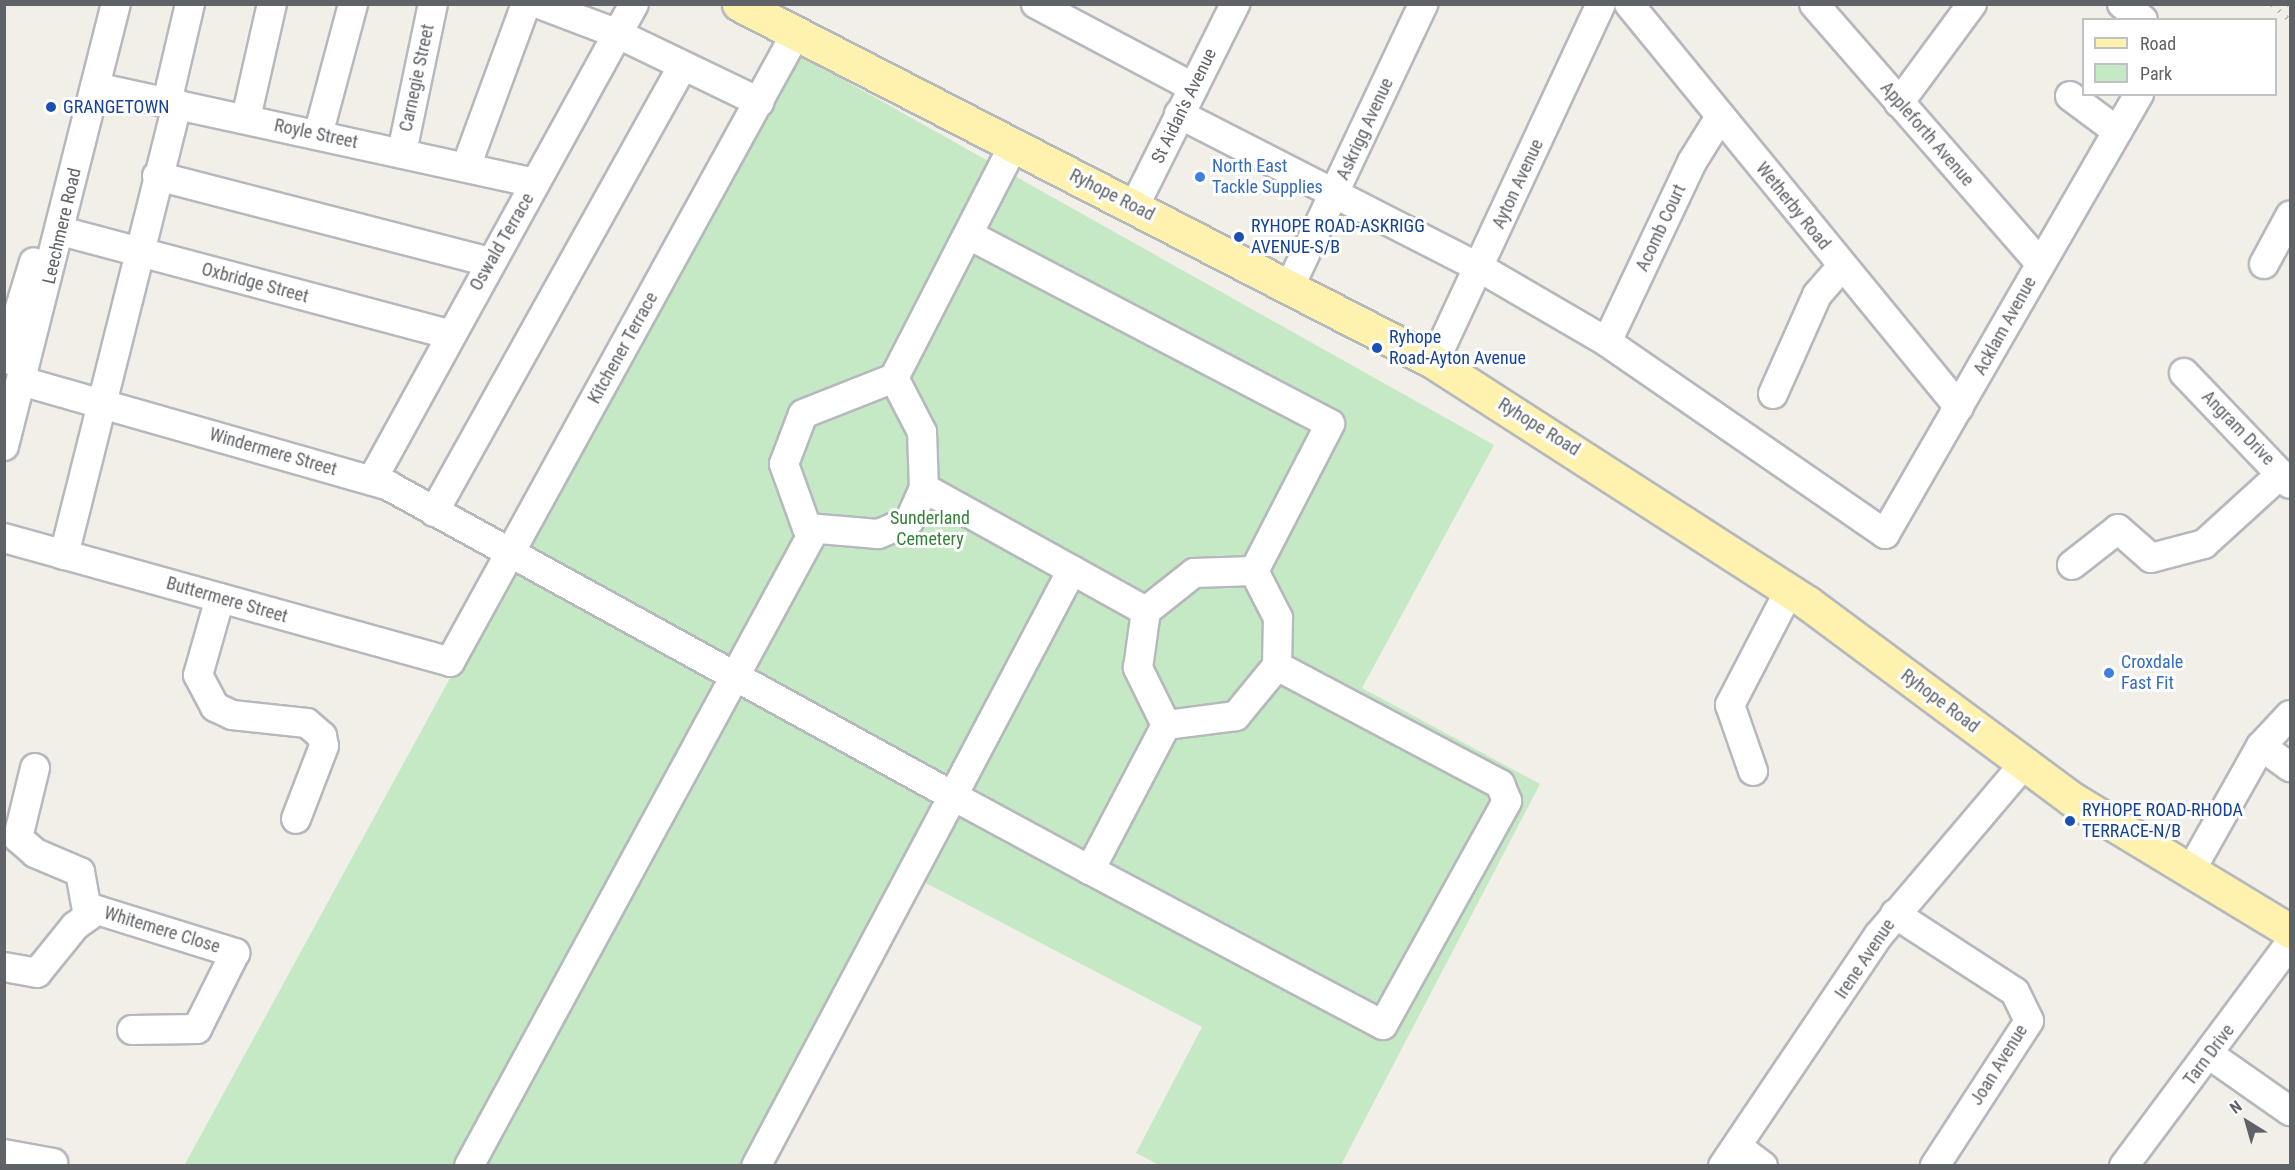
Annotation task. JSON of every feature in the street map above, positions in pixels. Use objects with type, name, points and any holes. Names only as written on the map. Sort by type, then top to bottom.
[{"type":"main road","name":"Ryhope Road","points":[[739,4],[795,35],[1290,286],[1434,362],[1789,591],[2024,764],[2190,872],[2290,931]]},
{"type":"street","name":"Leechmere Road","points":[[4,360],[97,4]]},
{"type":"street","name":"Leechmere Road","points":[[4,446],[24,382],[116,4]]},
{"type":"street","points":[[64,555],[157,176],[190,4]]},
{"type":"street","points":[[246,118],[272,4]]},
{"type":"street","points":[[318,135],[353,4]]},
{"type":"street","name":"Carnegie Street","points":[[402,152],[433,4]]},
{"type":"street","points":[[466,167],[526,4]]},
{"type":"street","points":[[539,4],[618,34],[681,69],[759,102]]},
{"type":"street","name":"Oswald Terrace","points":[[372,480],[449,334],[634,4]]},
{"type":"street","name":"St Aidan's Avenue","points":[[1134,207],[1235,4]]},
{"type":"street","name":"Askrigg Avenue","points":[[1290,286],[1423,4]]},
{"type":"street","name":"Ayton Avenue","points":[[1434,362],[1480,268],[1601,4]]},
{"type":"street","name":"Wetherby Road","points":[[1629,4],[1959,407]]},
{"type":"street","name":"Appleforth Avenue","points":[[1814,4],[2040,263]]},
{"type":"street","points":[[1899,103],[1972,4]]},
{"type":"street","points":[[2122,4],[2140,18]]},
{"type":"street","points":[[1047,7],[1193,87]]},
{"type":"street","name":"Kitchener Terrace","points":[[450,662],[795,35]]},
{"type":"street","points":[[434,512],[681,69]]},
{"type":"street","name":"Royle Street","points":[[95,87],[402,152],[535,183]]},
{"type":"street","points":[[2070,96],[2117,131]]},
{"type":"street","name":"Acklam Avenue","points":[[1607,342],[1885,534],[2138,96]]},
{"type":"street","points":[[1179,114],[1336,192],[1480,268],[1607,342]]},
{"type":"street","name":"Acomb Court","points":[[1607,342],[1692,162],[1720,117]]},
{"type":"street","points":[[894,378],[922,432],[924,488],[909,521],[878,534],[807,528],[784,464],[803,414],[894,378],[1014,145]]},
{"type":"street","points":[[157,176],[490,262]]},
{"type":"street","points":[[2264,264],[2290,216]]},
{"type":"street","name":"Oxbridge Street","points":[[61,231],[449,334]]},
{"type":"street","points":[[969,235],[1330,424],[1254,571]]},
{"type":"street","points":[[1773,394],[1817,295],[1842,266]]},
{"type":"street","name":"Angram Drive","points":[[2184,373],[2286,479]]},
{"type":"street","name":"Windermere Street","points":[[24,382],[372,480],[1090,870],[1383,1025],[1507,801],[1500,784],[1277,666]]},
{"type":"street","points":[[2072,565],[2118,529],[2151,558],[2204,544],[2286,479]]},
{"type":"street","points":[[924,488],[1146,611]]},
{"type":"street","points":[[469,1166],[815,528]]},
{"type":"street","name":"Buttermere Street","points":[[4,538],[450,662]]},
{"type":"street","points":[[756,1166],[1072,570]]},
{"type":"street","points":[[1166,725],[1138,668],[1146,611],[1194,573],[1254,571]]},
{"type":"street","points":[[1166,725],[1236,716],[1277,666],[1278,618],[1254,571]]},
{"type":"street","points":[[1753,771],[1730,705],[1789,591]]},
{"type":"street","points":[[220,598],[198,675],[215,707],[232,715],[307,723],[322,736],[324,746],[296,819]]},
{"type":"street","points":[[2190,872],[2261,746],[2290,715]]},
{"type":"street","points":[[1090,870],[1166,725]]},
{"type":"street","points":[[2261,746],[2290,767]]},
{"type":"street","name":"Irene Avenue","points":[[1731,1157],[1895,914],[2024,764]]},
{"type":"street","points":[[35,768],[18,838],[35,853],[80,872],[88,916]]},
{"type":"street","name":"Whitemere Close","points":[[4,966],[37,974],[88,916],[97,910],[235,953],[197,1029],[132,1030]]},
{"type":"street","name":"Joan Avenue","points":[[1895,914],[2015,992],[2029,1021],[1935,1166]]},
{"type":"street","name":"Tarn Drive","points":[[2124,1166],[2210,1055],[2290,943]]},
{"type":"street","points":[[2210,1055],[2290,1111]]},
{"type":"street","points":[[4,1154],[53,1163]]},
{"type":"street","points":[[1731,1157],[1763,1166]]},
{"type":"green space","name":"Sunderland Cemetery","points":[[792,51],[1494,445],[1362,688],[1540,784],[1341,1165],[1159,1165],[1136,1153],[1202,1027],[918,879],[767,1165],[184,1166]]},
{"type":"railway","points":[[2272,4],[2290,20]]},
{"type":"place","name":"GRANGETOWN","points":[[51,107]]},
{"type":"place","name":"North East Tackle Supplies","points":[[1200,177]]},
{"type":"place","name":"RYHOPE ROAD-ASKRIGG AVENUE-S/B","points":[[1239,237]]},
{"type":"place","name":"Ryhope Road-Ayton Avenue","points":[[1377,348]]},
{"type":"place","name":"Croxdale Fast Fit","points":[[2109,673]]},
{"type":"place","name":"RYHOPE ROAD-RHODA TERRACE-N/B","points":[[2070,821]]}]
